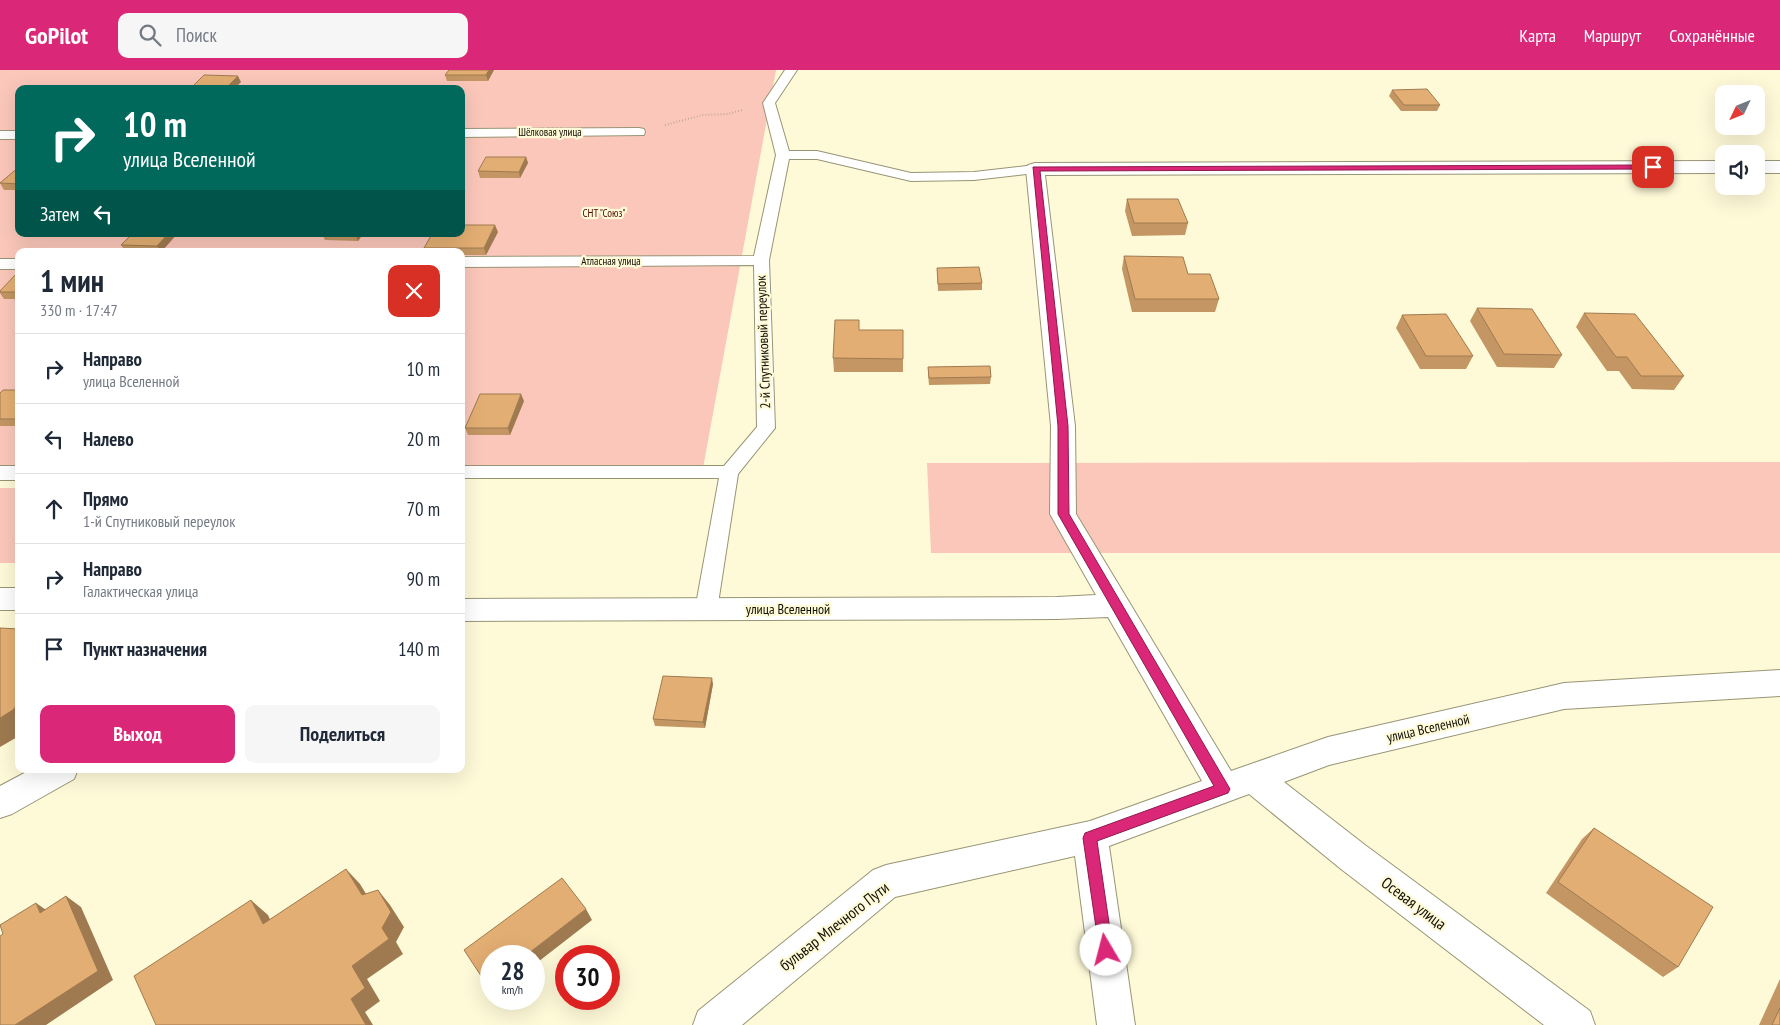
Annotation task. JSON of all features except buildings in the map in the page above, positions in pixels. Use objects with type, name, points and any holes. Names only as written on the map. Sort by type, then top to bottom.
[{"type":"street","points":[[1239,783],[1115,605],[1063,514],[1063,426],[1036,169],[1715,167]]},
{"type":"street","points":[[1765,167],[1780,167]]},
{"type":"street","points":[[0,599],[15,599]]},
{"type":"street","name":"улица Вселенной","points":[[465,610],[1057,608],[1115,605]]},
{"type":"street","name":"улица Вселенной","points":[[1090,838],[1328,751],[1564,696],[1780,683]]},
{"type":"street","points":[[0,803],[55,773]]},
{"type":"street","name":"Осевая улица","points":[[1239,783],[1353,858],[1576,1025]]},
{"type":"street","points":[[1090,838],[1116,1025]]},
{"type":"street","name":"бульвар Млечного Пути","points":[[712,1025],[886,882],[1090,838]]},
{"type":"lane","points":[[769,103],[790,70]]},
{"type":"lane","name":"2-й Спутниковый переулок","points":[[729,472],[766,428],[761,260],[783,155],[769,103]]},
{"type":"lane","name":"Шёлковая улица","points":[[465,133],[638,132]]},
{"type":"lane","points":[[0,135],[15,135]]},
{"type":"lane","points":[[783,155],[817,155],[911,177],[974,176],[1036,169]]},
{"type":"lane","name":"Атласная улица","points":[[465,262],[761,260]]},
{"type":"lane","points":[[0,264],[15,264]]},
{"type":"lane","points":[[465,472],[729,472],[706,610]]},
{"type":"lane","points":[[0,473],[15,473]]},
{"type":"path","points":[[638,132],[703,115],[728,114],[769,103]]},
{"type":"green space","name":"СНТ \"Союз\"","points":[[0,70],[776,70],[703,468],[465,467],[465,248],[15,248],[15,467],[0,467]]},
{"type":"green space","points":[[1780,462],[1780,553],[931,553],[927,463]]},
{"type":"green space","points":[[0,488],[15,488],[15,563],[0,563]]},
{"type":"route","points":[[1106,950],[1090,838],[1224,789],[1063,514],[1063,426],[1036,169],[1653,167]]}]
